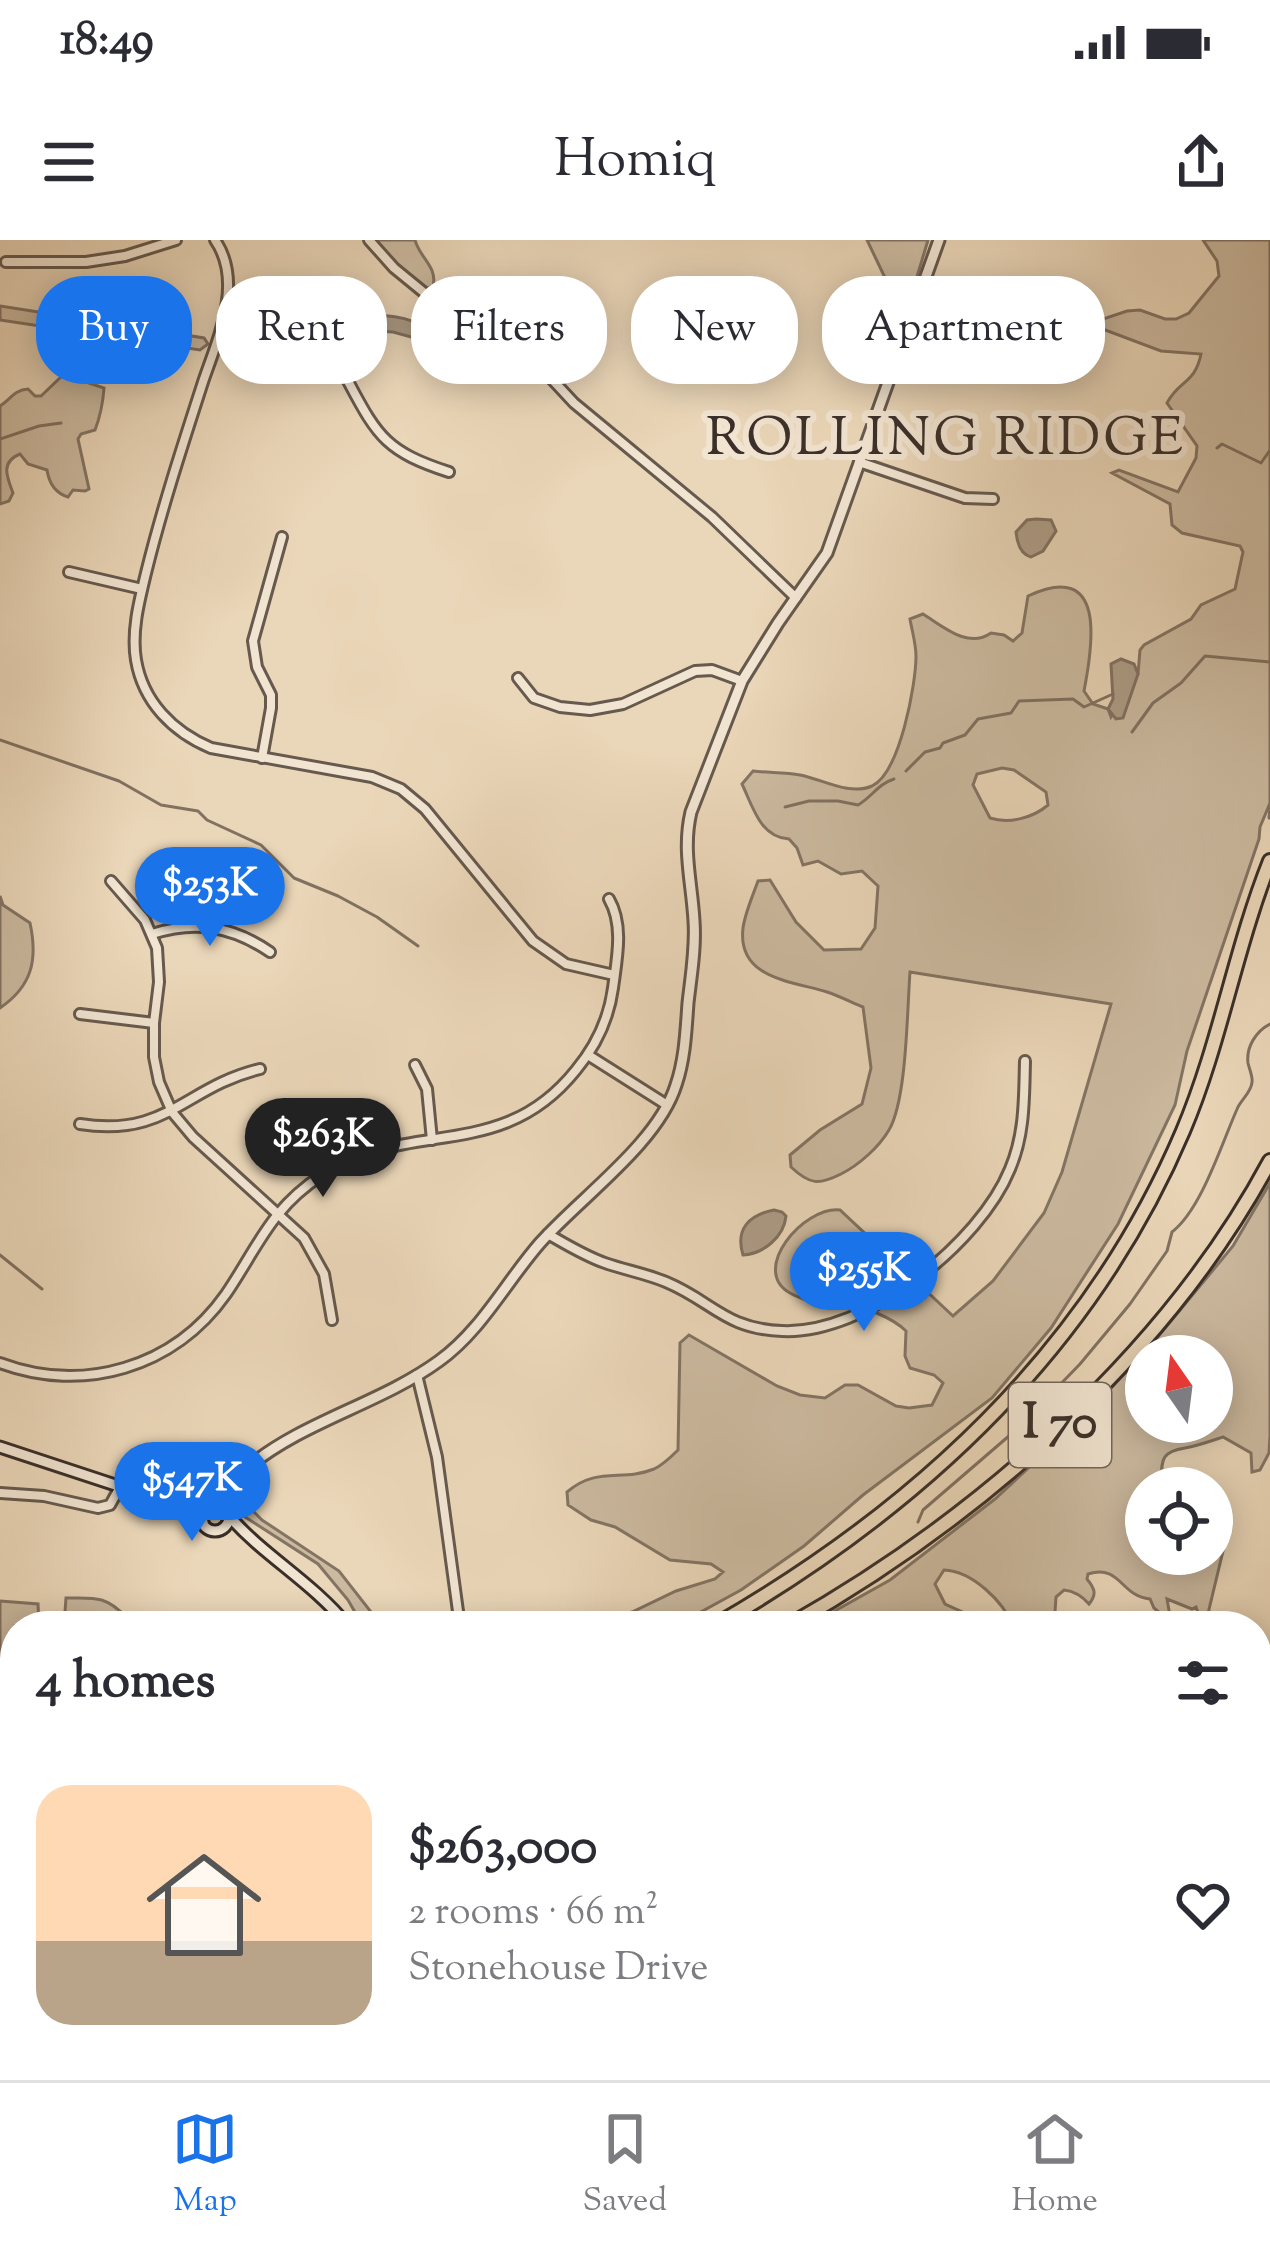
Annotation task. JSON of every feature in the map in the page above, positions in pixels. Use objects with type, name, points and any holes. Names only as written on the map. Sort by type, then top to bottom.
[{"type":"highway","name":"I 70","points":[[737,1611],[845,1542],[928,1474],[1010,1398],[1081,1312],[1131,1234],[1182,1132],[1270,861]]},
{"type":"highway","name":"I 70","points":[[813,1611],[915,1546],[1044,1441],[1128,1357],[1195,1278],[1270,1161]]},
{"type":"street","points":[[5,262],[86,262],[176,240]]},
{"type":"street","points":[[215,240],[228,276]]},
{"type":"street","points":[[369,240],[428,295],[506,331],[574,404],[712,518],[796,598]]},
{"type":"street","points":[[220,1529],[226,1526],[220,1508],[247,1468],[417,1376],[464,1339],[548,1234],[638,1144],[668,1105],[679,1078],[694,952],[686,856],[687,829],[698,792],[742,681],[827,553],[939,240]]},
{"type":"street","points":[[216,341],[166,494],[136,622],[135,656],[143,684],[159,711],[196,742],[227,752],[372,777],[401,789],[425,809],[533,941],[566,964],[614,975]]},
{"type":"street","points":[[349,384],[371,425],[391,446],[419,463],[449,472]]},
{"type":"street","points":[[859,462],[965,498],[993,499]]},
{"type":"street","points":[[262,758],[271,695],[257,667],[254,641],[282,537]]},
{"type":"street","points":[[69,572],[142,589]]},
{"type":"street","points":[[518,678],[534,698],[590,710],[623,704],[695,671],[712,670],[742,681]]},
{"type":"street","points":[[111,881],[152,934],[159,970],[156,1071],[172,1112],[304,1238],[319,1262],[332,1320]]},
{"type":"street","points":[[0,1363],[38,1375],[78,1377],[121,1370],[153,1358],[185,1338],[212,1311],[261,1234],[316,1179],[354,1157],[388,1146],[484,1132],[526,1114],[554,1094],[588,1055],[607,1013],[618,919],[609,899]]},
{"type":"street","points":[[152,934],[181,926],[214,927],[243,935],[270,952]]},
{"type":"street","points":[[80,1014],[154,1023]]},
{"type":"street","points":[[588,1055],[668,1105]]},
{"type":"street","points":[[548,1234],[607,1264],[666,1282],[745,1326],[784,1332],[850,1316],[910,1284],[988,1208],[1013,1162],[1025,1112],[1025,1061]]},
{"type":"street","points":[[415,1065],[427,1089],[432,1139]]},
{"type":"street","points":[[80,1124],[135,1126],[172,1112],[222,1080],[260,1069]]},
{"type":"street","points":[[417,1376],[436,1457],[458,1611]]},
{"type":"street","points":[[0,1447],[170,1503],[220,1508],[335,1611]]},
{"type":"street","points":[[0,1493],[44,1496],[98,1508],[110,1504],[120,1487]]},
{"type":"street","points":[[170,1503],[209,1529],[249,1538]]},
{"type":"street","points":[[203,1522],[202,1512],[220,1508]]},
{"type":"shaded area","points":[[374,240],[415,240],[434,276],[411,279]]},
{"type":"shaded area","points":[[867,240],[928,240],[917,276],[884,276]]},
{"type":"shaded area","points":[[1203,240],[1270,240],[1270,803],[1187,1051],[1175,1105],[1118,1224],[1051,1328],[992,1398],[741,1590],[702,1611],[634,1611],[723,1572],[711,1564],[670,1560],[615,1527],[591,1520],[568,1505],[567,1492],[589,1479],[654,1469],[678,1450],[680,1343],[689,1335],[800,1395],[825,1398],[845,1385],[858,1385],[896,1406],[932,1405],[943,1383],[910,1368],[905,1356],[906,1331],[861,1308],[826,1306],[790,1293],[779,1283],[778,1256],[786,1241],[811,1218],[840,1210],[953,1316],[993,1281],[1044,1213],[1062,1172],[1111,1004],[910,972],[903,1077],[889,1130],[848,1170],[833,1178],[809,1180],[791,1167],[790,1155],[862,1104],[871,1068],[863,1007],[758,968],[743,945],[747,910],[758,881],[770,880],[796,922],[824,950],[861,949],[875,928],[878,886],[862,871],[841,874],[818,861],[803,865],[789,839],[764,827],[742,784],[753,771],[800,775],[854,789],[872,786],[882,778],[905,727],[913,686],[916,651],[910,619],[923,614],[965,637],[991,633],[1013,641],[1022,633],[1028,596],[1053,588],[1071,589],[1083,598],[1089,612],[1084,691],[1093,704],[1108,709],[1111,717],[1138,674],[1144,645],[1191,619],[1201,605],[1235,589],[1243,552],[1240,546],[1182,533],[1172,525],[1170,504],[1112,473],[1119,470],[1178,492],[1196,458],[1197,446],[1167,403],[1191,377],[1201,354],[1161,351],[1105,330],[1105,318],[1140,310],[1165,319],[1189,313],[1219,276],[1217,261]],"holes":[[[1014,770],[1046,792],[1048,805],[1020,819],[990,818],[973,785],[977,774]]]},
{"type":"shaded area","points":[[0,306],[36,312],[36,325],[0,320]]},
{"type":"shaded area","points":[[387,316],[411,321],[411,337],[387,332]]},
{"type":"shaded area","points":[[192,336],[204,338],[208,344],[192,349]]},
{"type":"shaded area","points":[[54,384],[104,388],[95,430],[78,439],[89,489],[63,495],[53,487],[47,470],[28,464],[20,454],[7,466],[13,493],[0,504],[0,406],[23,390],[41,396]]},
{"type":"shaded area","points":[[1027,520],[1051,520],[1056,531],[1043,551],[1031,557],[1018,544],[1016,532]]},
{"type":"shaded area","points":[[1121,659],[1134,664],[1138,674],[1123,718],[1116,719],[1108,709],[1113,699],[1111,664]]},
{"type":"shaded area","points":[[0,896],[3,905],[30,923],[33,949],[26,981],[0,1008]]},
{"type":"shaded area","points":[[1270,1183],[1270,1436],[1269,1453],[1260,1470],[1252,1472],[1251,1453],[1233,1443],[1233,1335],[1159,1335],[1233,1246]]},
{"type":"shaded area","points":[[774,1210],[786,1216],[777,1237],[743,1255],[741,1238],[746,1225],[757,1215]]},
{"type":"shaded area","points":[[1125,1373],[1125,1443],[1205,1443],[1167,1455],[1162,1467],[1125,1467],[1125,1575],[1217,1575],[1209,1611],[1167,1599],[1169,1611],[1158,1611],[1150,1599],[1099,1572],[1088,1574],[1094,1591],[1089,1604],[1064,1590],[1056,1597],[1055,1611],[1004,1611],[985,1589],[944,1570],[935,1584],[945,1604],[960,1611],[835,1611],[890,1580],[995,1499]]},
{"type":"shaded area","points":[[245,1503],[262,1520],[339,1571],[370,1611],[354,1611],[318,1564],[242,1515]]},
{"type":"shaded area","points":[[66,1598],[92,1598],[120,1611],[65,1611]]},
{"type":"shaded area","points":[[0,1601],[38,1604],[38,1611],[0,1611]]},
{"type":"waterway","points":[[0,439],[61,423]]},
{"type":"waterway","points":[[1217,448],[1222,444],[1261,463],[1270,450]]},
{"type":"waterway","points":[[1132,732],[1153,703],[1181,683],[1205,656],[1270,662]]},
{"type":"waterway","points":[[906,771],[925,752],[965,735],[978,719],[1011,713],[1019,701],[1073,699],[1084,707],[1113,694]]},
{"type":"waterway","points":[[0,740],[119,781],[161,805],[198,811],[207,820],[261,845],[294,878],[377,917],[418,946]]},
{"type":"waterway","points":[[785,807],[809,801],[858,805],[894,779]]},
{"type":"waterway","points":[[1269,818],[1270,808]]},
{"type":"waterway","points":[[918,1522],[923,1510],[1017,1429],[1130,1304],[1167,1251],[1172,1232],[1202,1192],[1252,1085],[1250,1045],[1270,1024]]},
{"type":"waterway","points":[[0,1255],[42,1289]]},
{"type":"district","name":"ROLLING RIDGE","points":[[946,441]]}]
